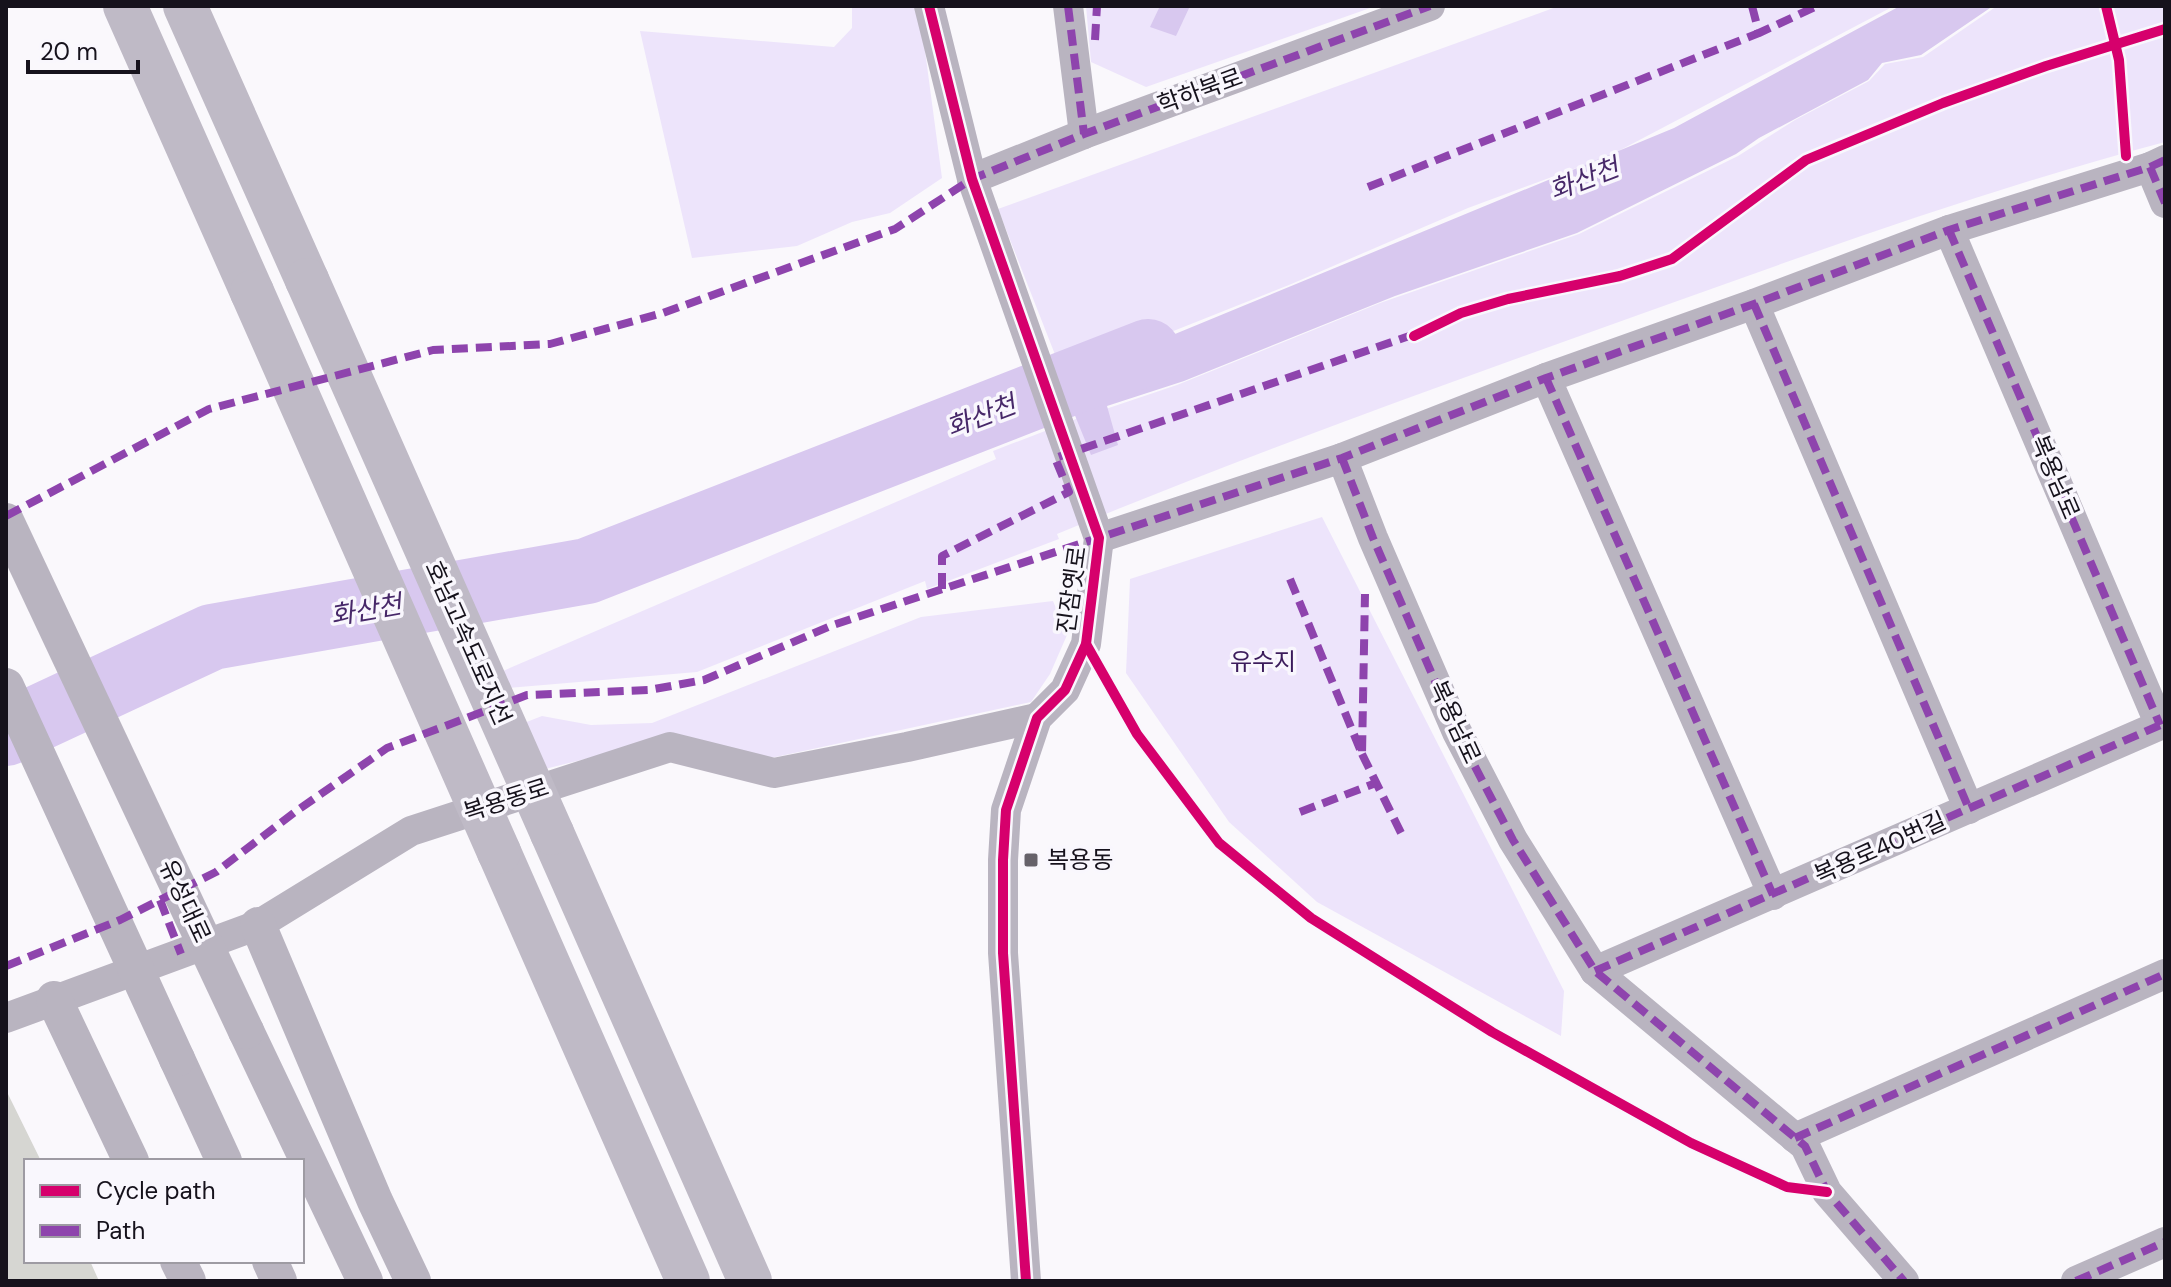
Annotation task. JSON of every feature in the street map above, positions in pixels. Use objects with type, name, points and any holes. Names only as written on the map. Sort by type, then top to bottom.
[{"type":"highway","points":[[125,6],[688,1281]]},
{"type":"highway","name":"호남고속도로지선","points":[[185,6],[750,1281]]},
{"type":"street","name":"진잠옛로","points":[[929,6],[972,179],[1096,527],[1086,644],[1065,690],[1037,718],[1006,810],[1003,860],[1007,1035],[1026,1281]]},
{"type":"street","points":[[1068,6],[1084,134]]},
{"type":"street","name":"학하북로","points":[[972,179],[1084,134],[1430,6]]},
{"type":"street","points":[[1096,527],[1342,458],[1546,378],[1949,230],[2158,164],[2165,203]]},
{"type":"street","name":"복용남로","points":[[1949,230],[2163,724]]},
{"type":"street","points":[[1754,304],[1969,809]]},
{"type":"street","points":[[1546,378],[1773,895]]},
{"type":"street","name":"복용남로","points":[[1342,458],[1457,732],[1513,840],[1595,971],[1805,1146],[1827,1192],[1904,1281]]},
{"type":"street","name":"유성대로","points":[[6,521],[365,1281]]},
{"type":"street","points":[[6,686],[223,1159]]},
{"type":"street","name":"복용동로","points":[[6,1018],[258,925],[411,831],[670,747],[774,773],[1037,718]]},
{"type":"street","name":"복용로40번길","points":[[1595,971],[2163,724]]},
{"type":"street","points":[[258,925],[375,1201],[413,1281]]},
{"type":"street","points":[[1795,1138],[2165,974]]},
{"type":"street","points":[[54,999],[130,1159]]},
{"type":"street","points":[[2076,1281],[2165,1242]]},
{"type":"street","points":[[179,1263],[188,1281]]},
{"type":"green space","points":[[852,6],[919,6],[942,178],[890,213],[852,222],[797,246],[692,258],[640,31],[834,47],[852,28]]},
{"type":"green space","points":[[1086,6],[1376,6],[1146,87],[1091,62]]},
{"type":"green space","points":[[1559,6],[1894,6],[1609,156],[1468,208],[1289,285],[1063,375],[998,209]]},
{"type":"green space","points":[[1997,6],[2165,6],[2165,142],[1902,222],[1494,367],[1202,476],[1057,534],[1059,539],[927,589],[925,581],[697,672],[507,688],[503,671],[996,459],[993,451],[1177,385],[1380,303],[1579,234],[1738,156],[1795,120],[1869,81],[1885,64],[1923,57]]},
{"type":"green space","name":"유수지","points":[[1322,517],[1564,991],[1561,1036],[1317,902],[1229,822],[1126,673],[1130,579]]},
{"type":"green space","points":[[1053,601],[1067,635],[1050,674],[1031,702],[771,758],[681,735],[545,769],[524,723],[542,716],[591,725],[652,723],[921,617]]},
{"type":"water","points":[[1160,6],[1190,6],[1176,36],[1150,27]]},
{"type":"water","points":[[1900,6],[1993,6],[1921,55],[1882,63],[1868,80],[1759,138],[1736,154],[1577,233],[1395,296],[1184,381],[1107,406],[1118,445],[1091,455],[1061,381],[1674,128]]},
{"type":"building","points":[[6,1090],[40,1159],[24,1159],[24,1263],[91,1263],[99,1281],[6,1281]]},
{"type":"waterway","name":"화산천","points":[[6,733],[212,637],[587,571],[1148,352]]},
{"type":"marked path","points":[[1068,6],[1084,134]]},
{"type":"marked path","points":[[1095,40],[1097,6]]},
{"type":"marked path","points":[[6,516],[209,409],[433,350],[550,344],[663,313],[895,229],[972,179],[1084,134],[1430,6]]},
{"type":"marked path","points":[[1752,6],[1759,33],[1817,6]]},
{"type":"marked path","points":[[1368,187],[1759,33]]},
{"type":"marked path","points":[[6,966],[120,920],[216,872],[387,748],[527,695],[649,690],[704,680],[833,625],[1342,458],[1546,378],[1949,230],[2165,160]]},
{"type":"marked path","points":[[2150,167],[2165,203]]},
{"type":"marked path","points":[[1949,230],[2160,725]]},
{"type":"marked path","points":[[1754,304],[1969,809]]},
{"type":"marked path","points":[[942,589],[942,556],[1069,492],[1055,458],[1421,332]]},
{"type":"marked path","points":[[1546,378],[1773,895]]},
{"type":"marked path","points":[[1342,458],[1457,732],[1513,840],[1595,971],[1805,1146],[1827,1192],[1904,1281]]},
{"type":"marked path","points":[[1290,579],[1362,754],[1365,594]]},
{"type":"marked path","points":[[1595,971],[2165,723]]},
{"type":"marked path","points":[[1362,754],[1404,839]]},
{"type":"marked path","points":[[1300,812],[1376,783]]},
{"type":"marked path","points":[[160,900],[181,954]]},
{"type":"marked path","points":[[1795,1138],[2165,974]]},
{"type":"marked path","points":[[2076,1281],[2165,1242]]},
{"type":"cycle path","points":[[929,6],[972,179],[1099,538],[1086,644],[1065,690],[1037,718],[1006,810],[1003,953],[1026,1281]]},
{"type":"cycle path","points":[[2106,6],[2119,60],[2126,156]]},
{"type":"cycle path","points":[[1414,336],[1461,313],[1508,299],[1620,276],[1672,259],[1806,160],[1943,103],[2046,66],[2165,29]]},
{"type":"cycle path","points":[[1086,644],[1137,734],[1219,843],[1311,918],[1492,1032],[1691,1143],[1787,1187],[1827,1192]]},
{"type":"place","name":"복용동","points":[[1031,860]]}]
